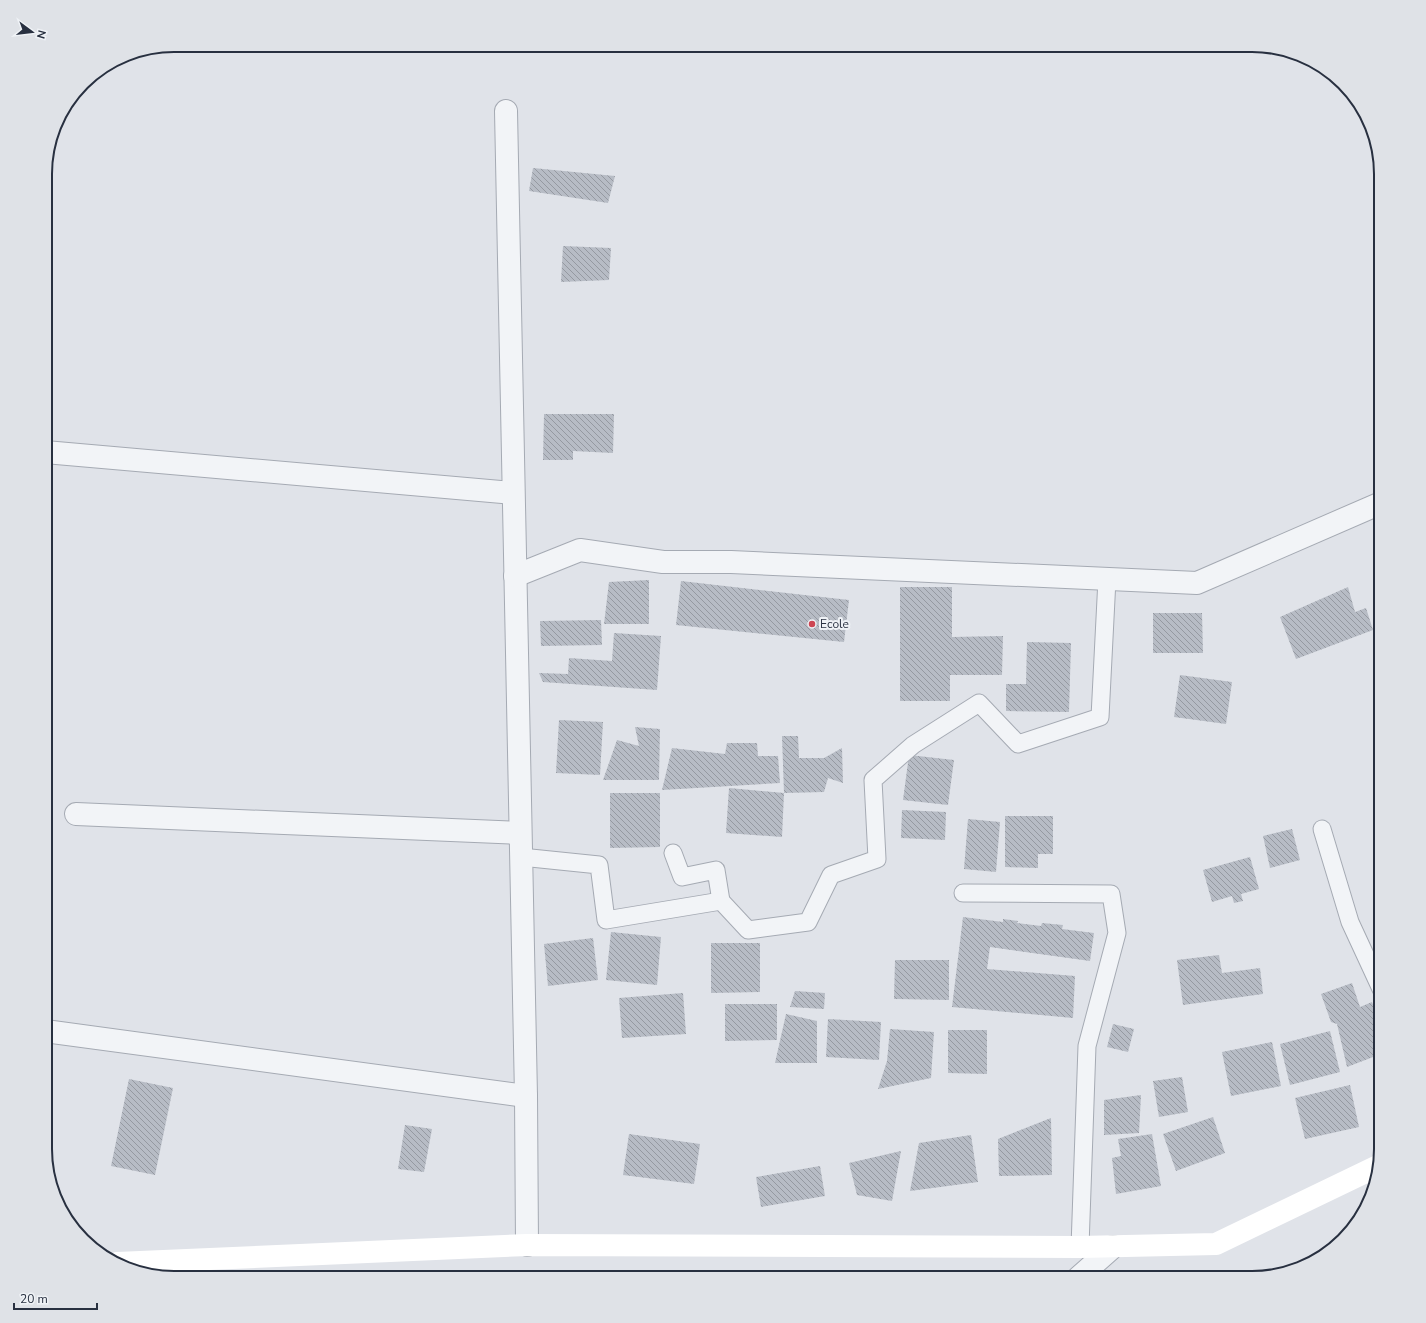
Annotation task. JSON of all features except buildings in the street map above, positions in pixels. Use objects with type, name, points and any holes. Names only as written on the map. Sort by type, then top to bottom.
[{"type":"main road","points":[[128,1263],[527,1245],[1113,1247],[1216,1244],[1373,1169]]},
{"type":"street","points":[[506,110],[526,1096],[527,1245]]},
{"type":"street","points":[[52,453],[514,493]]},
{"type":"street","points":[[515,576],[580,550],[663,562],[747,563],[1197,583],[1374,506]]},
{"type":"street","points":[[76,814],[520,833]]},
{"type":"street","points":[[52,1032],[526,1096]]},
{"type":"street","points":[[1086,1271],[1113,1247]]},
{"type":"lane","points":[[673,853],[682,877],[716,870],[721,901],[748,930],[808,922],[831,875],[876,859],[872,780],[913,745],[979,703],[1018,744],[1100,717],[1107,579]]},
{"type":"lane","points":[[1322,829],[1350,922],[1374,974]]},
{"type":"lane","points":[[521,857],[599,865],[606,920],[721,901]]},
{"type":"lane","points":[[963,893],[1111,894],[1117,933],[1087,1046],[1080,1247]]},
{"type":"place","name":"Ecole","points":[[812,624]]}]
